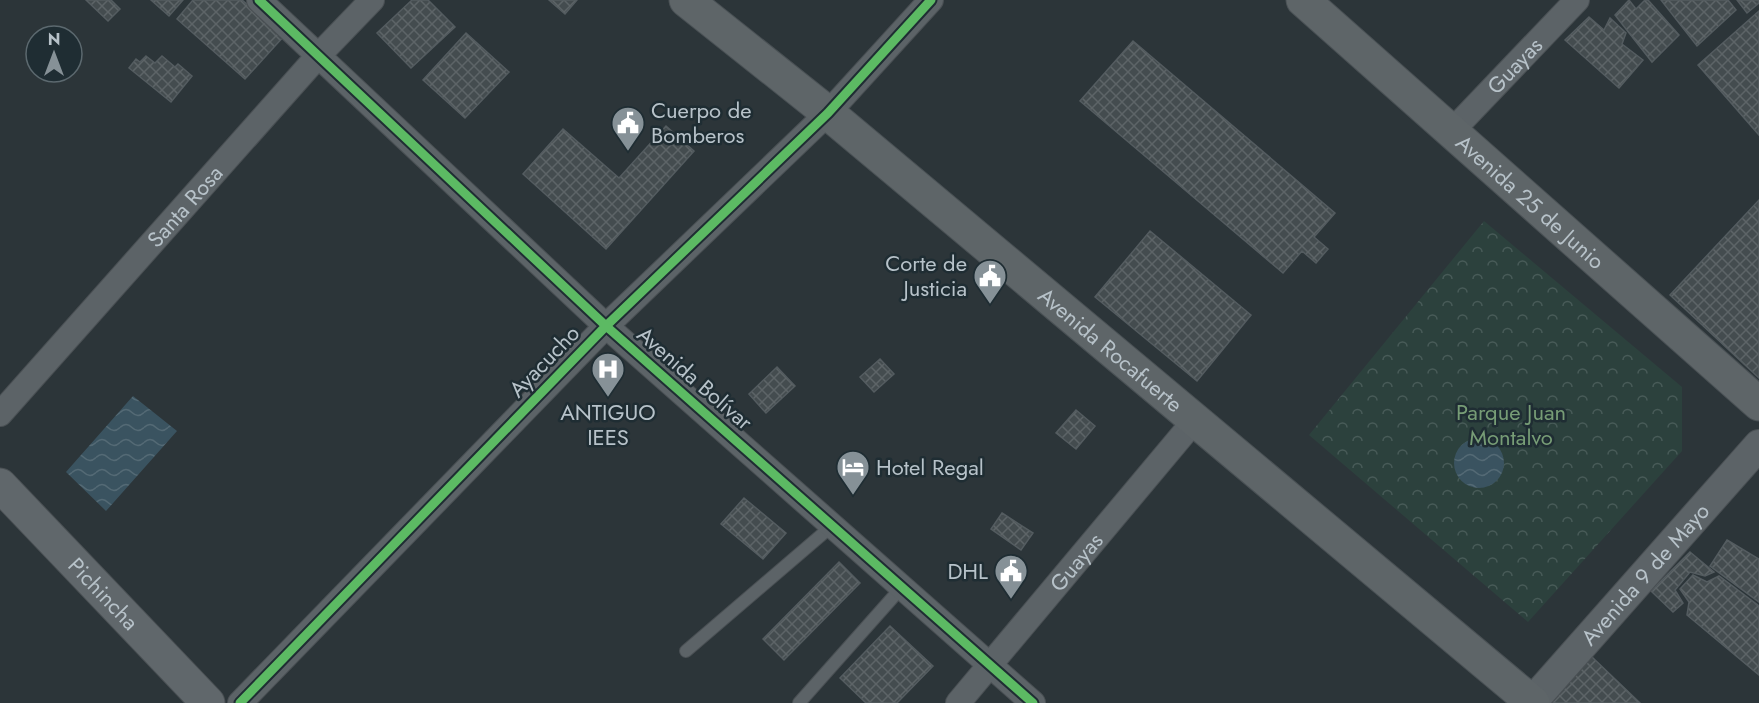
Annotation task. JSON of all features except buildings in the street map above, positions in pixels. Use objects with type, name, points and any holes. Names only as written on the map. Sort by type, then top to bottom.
[{"type":"main road","name":"Avenida Rocafuerte","points":[[686,0],[828,113],[1532,703]]},
{"type":"main road","name":"Avenida 25 de Junio","points":[[1303,0],[1759,404]]},
{"type":"main road","name":"Pichincha","points":[[0,485],[208,703]]},
{"type":"street","name":"Avenida Bolívar","points":[[259,0],[606,326],[1033,703]]},
{"type":"street","name":"Santa Rosa","points":[[0,414],[318,56],[372,0]]},
{"type":"street","name":"Ayacucho","points":[[240,703],[606,326],[828,113],[931,0]]},
{"type":"street","name":"Guayas","points":[[1451,132],[1577,0]]},
{"type":"street","name":"Guayas","points":[[958,703],[1195,420]]},
{"type":"street","name":"Avenida 9 de Mayo","points":[[1532,703],[1759,445]]},
{"type":"lane","points":[[686,651],[833,525]]},
{"type":"lane","points":[[799,703],[902,586]]},
{"type":"green space","name":"Parque Juan Montalvo","points":[[1484,221],[1682,387],[1682,451],[1528,622],[1309,435]]},
{"type":"water","points":[[133,396],[177,431],[106,511],[66,472]]},
{"type":"water","points":[[1479,438],[1488,440],[1499,449],[1504,463],[1502,472],[1493,483],[1479,488],[1470,486],[1459,477],[1454,463],[1456,454],[1465,443]]},
{"type":"cycle path","points":[[259,0],[606,326],[1033,703]]},
{"type":"cycle path","points":[[240,703],[606,326],[828,113],[931,0]]},
{"type":"place","name":"Cuerpo de Bomberos","points":[[628,152]]},
{"type":"place","name":"Corte de Justicia","points":[[990,305]]},
{"type":"place","name":"ANTIGUO IEES","points":[[608,398]]},
{"type":"place","name":"Hotel Regal","points":[[853,496]]},
{"type":"place","name":"DHL","points":[[1011,600]]}]
